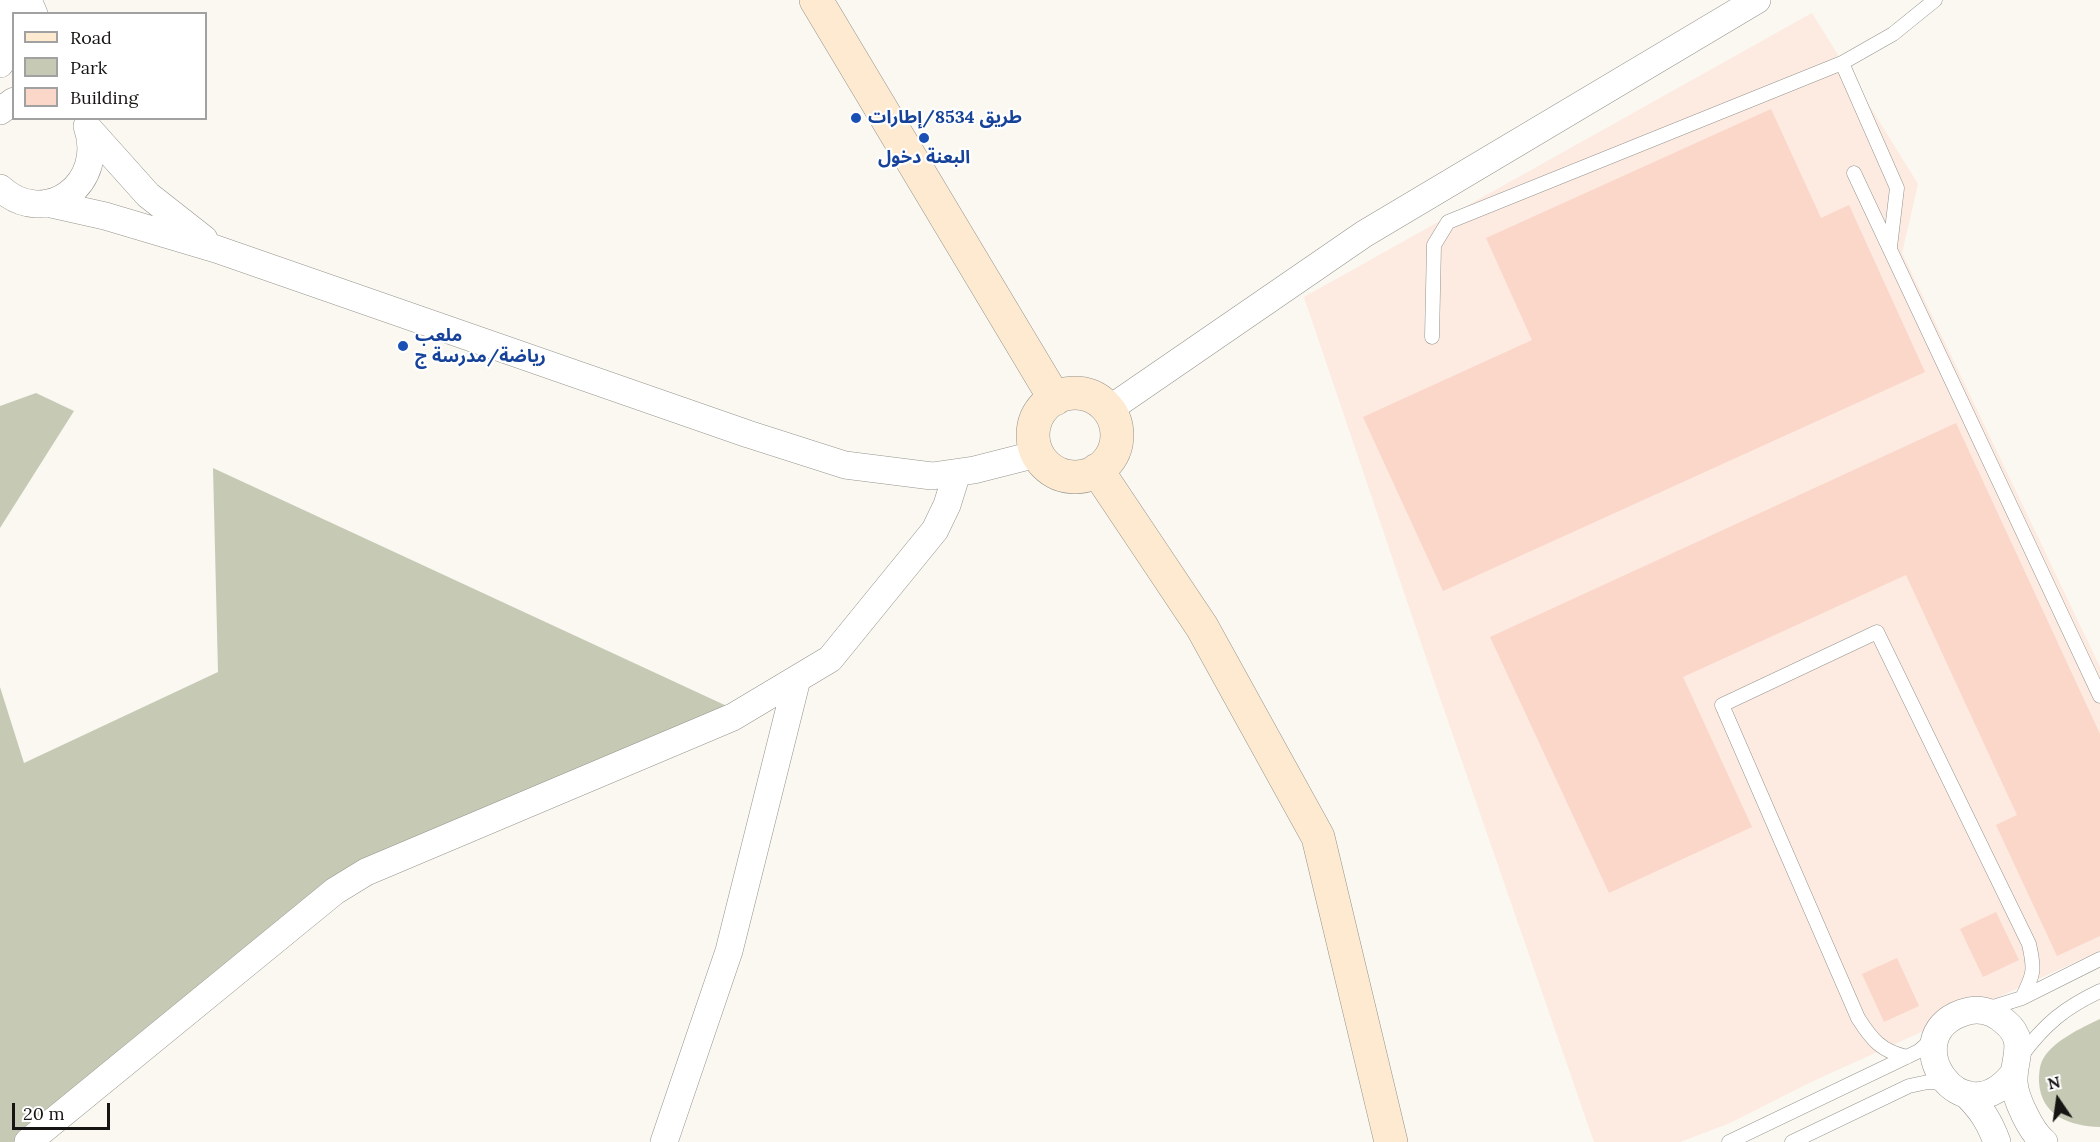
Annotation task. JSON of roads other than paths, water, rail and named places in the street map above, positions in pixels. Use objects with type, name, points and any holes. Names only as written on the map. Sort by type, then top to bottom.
[{"type":"main road","points":[[816,0],[1054,399]]},
{"type":"main road","points":[[1077,393],[1092,396],[1108,410],[1117,428],[1117,442],[1112,456],[1097,470],[1089,475],[1073,478],[1058,474],[1046,466],[1037,454],[1033,437],[1037,415],[1046,404],[1063,394],[1077,393]]},
{"type":"main road","points":[[1097,470],[1202,627],[1318,837],[1391,1142]]},
{"type":"main road","points":[[1359,1007],[1376,1142]]},
{"type":"street","points":[[0,64],[6,0]]},
{"type":"street","points":[[1108,410],[1364,234],[1757,0]]},
{"type":"street","points":[[47,203],[63,198],[76,188],[86,175],[92,159],[92,144],[86,123]]},
{"type":"street","points":[[86,123],[148,195],[216,249]]},
{"type":"street","points":[[6,196],[28,203],[47,203],[105,216],[216,249],[747,434],[845,465],[932,476],[975,470],[1037,454]]},
{"type":"street","points":[[28,1142],[335,891],[358,877],[521,805],[733,717],[830,659],[935,530],[947,505],[957,473]]},
{"type":"street","points":[[664,1142],[729,951],[796,679]]},
{"type":"street","points":[[1997,1142],[1989,1122],[1978,1106],[1941,1078],[1935,1065],[1933,1050],[1937,1036],[1945,1024],[1956,1015],[1969,1010],[1996,1015],[2007,1023],[2014,1034],[2018,1046],[2014,1085],[2029,1122],[2038,1138],[2044,1142]]},
{"type":"street","points":[[1956,1088],[1980,1095],[1994,1091],[2006,1083],[2016,1066]]},
{"type":"lane","points":[[1432,337],[1434,245],[1448,222],[1842,63],[1893,34],[1935,0]]},
{"type":"lane","points":[[1842,63],[1897,188],[1890,250]]},
{"type":"lane","points":[[1854,173],[2100,696]]},
{"type":"lane","points":[[1907,1057],[1892,1054],[1878,1045],[1869,1036],[1858,1018],[1722,705],[1877,632],[2029,944],[2033,962],[2032,976],[2022,998]]},
{"type":"lane","points":[[1983,1011],[2022,998],[2100,959]]},
{"type":"lane","points":[[2016,1066],[2035,1037],[2055,1017],[2079,1001],[2100,991]]},
{"type":"lane","points":[[1728,1142],[1919,1051],[1937,1036]]},
{"type":"lane","points":[[1792,1142],[1909,1086],[1928,1082],[1956,1088]]},
{"type":"place","name":"طريق 8534/إطارات","points":[[856,118]]},
{"type":"place","name":"البعنة دخول","points":[[924,138]]},
{"type":"place","name":"ملعب رياضة/مدرسة ج","points":[[403,346]]}]
